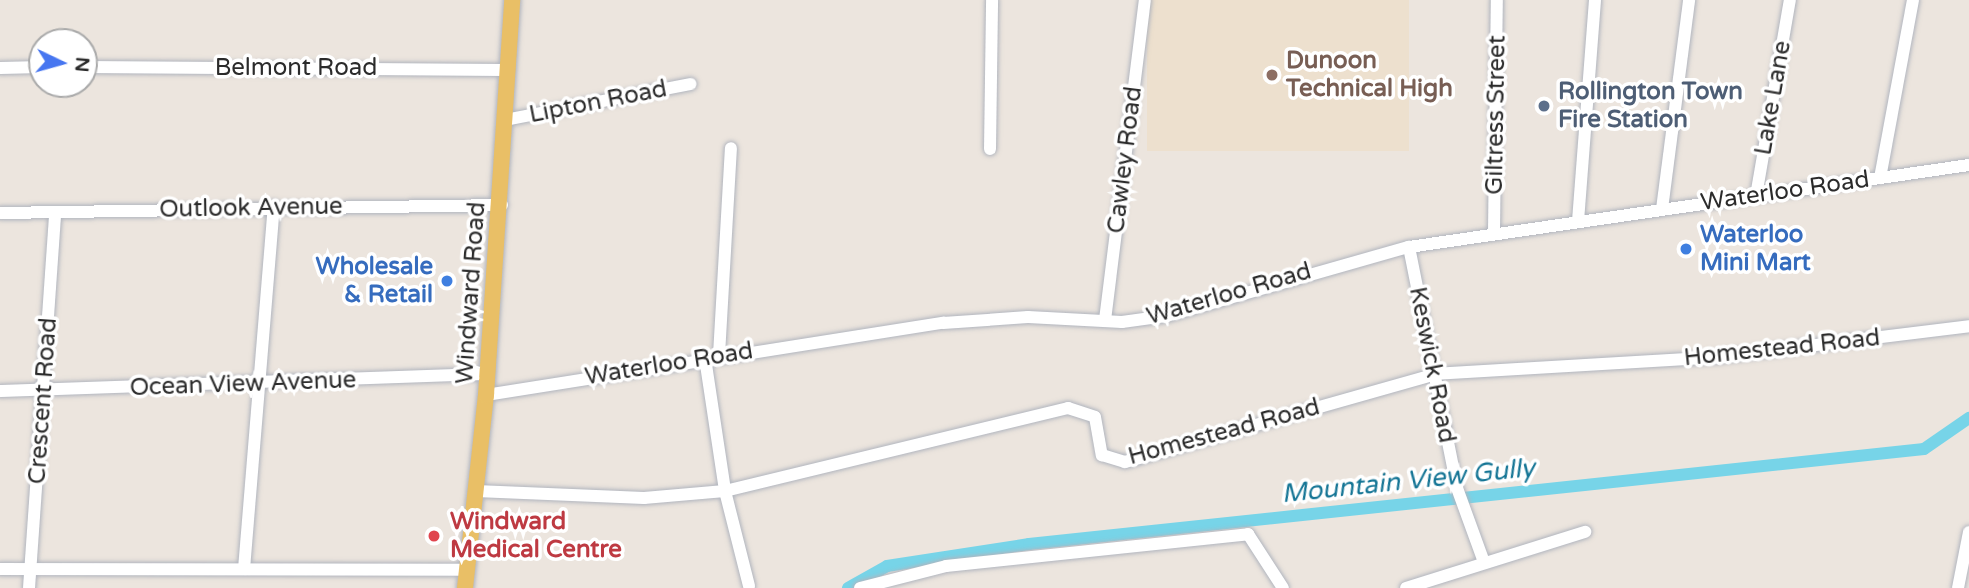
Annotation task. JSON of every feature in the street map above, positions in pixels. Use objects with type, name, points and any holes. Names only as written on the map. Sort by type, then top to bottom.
[{"type":"main road","name":"Windward Road","points":[[465,588],[486,395],[485,374],[502,205],[512,0]]},
{"type":"street","points":[[990,149],[992,0]]},
{"type":"street","name":"Cawley Road","points":[[1105,320],[1144,0]]},
{"type":"street","name":"Giltress Street","points":[[1494,231],[1497,0]]},
{"type":"street","points":[[1578,221],[1595,0]]},
{"type":"street","points":[[1662,209],[1689,0]]},
{"type":"street","name":"Lake Lane","points":[[1756,196],[1790,0]]},
{"type":"street","points":[[1880,178],[1913,0]]},
{"type":"street","name":"Belmont Road","points":[[98,67],[509,70]]},
{"type":"street","points":[[0,68],[28,68]]},
{"type":"street","name":"Lipton Road","points":[[505,120],[691,84]]},
{"type":"street","points":[[719,355],[731,148]]},
{"type":"street","name":"Waterloo Road","points":[[486,395],[719,355],[943,323],[1166,316],[1409,247],[1494,231],[1969,165]]},
{"type":"street","name":"Outlook Avenue","points":[[0,213],[274,206],[502,205]]},
{"type":"street","points":[[244,569],[263,385],[274,206]]},
{"type":"street","name":"Crescent Road","points":[[29,588],[55,213]]},
{"type":"street","name":"Keswick Road","points":[[1409,247],[1457,488],[1483,562]]},
{"type":"street","name":"Homestead Road","points":[[476,491],[594,498],[725,491],[1068,408],[1095,418],[1102,455],[1125,461],[1435,374],[1718,357],[1969,326]]},
{"type":"street","points":[[705,358],[725,491],[748,586]]},
{"type":"street","name":"Ocean View Avenue","points":[[0,391],[263,385],[485,374]]},
{"type":"street","points":[[1406,588],[1585,532]]},
{"type":"street","points":[[1958,588],[1969,532]]},
{"type":"street","points":[[860,588],[946,566],[1172,538],[1248,534],[1256,542],[1283,588]]},
{"type":"street","points":[[0,569],[467,570]]},
{"type":"shaded area","name":"Dunoon Technical High","points":[[1147,0],[1409,0],[1409,151],[1147,151]]},
{"type":"waterway","name":"Mountain View Gully","points":[[848,588],[887,566],[1029,544],[1924,449],[1969,418]]},
{"type":"place","name":"Dunoon Technical High","points":[[1272,75]]},
{"type":"place","name":"Rollington Town Fire Station","points":[[1544,106]]},
{"type":"place","name":"Waterloo Mini Mart","points":[[1686,249]]},
{"type":"place","name":"Wholesale & Retail","points":[[447,281]]},
{"type":"place","name":"Windward Medical Centre","points":[[434,536]]}]
